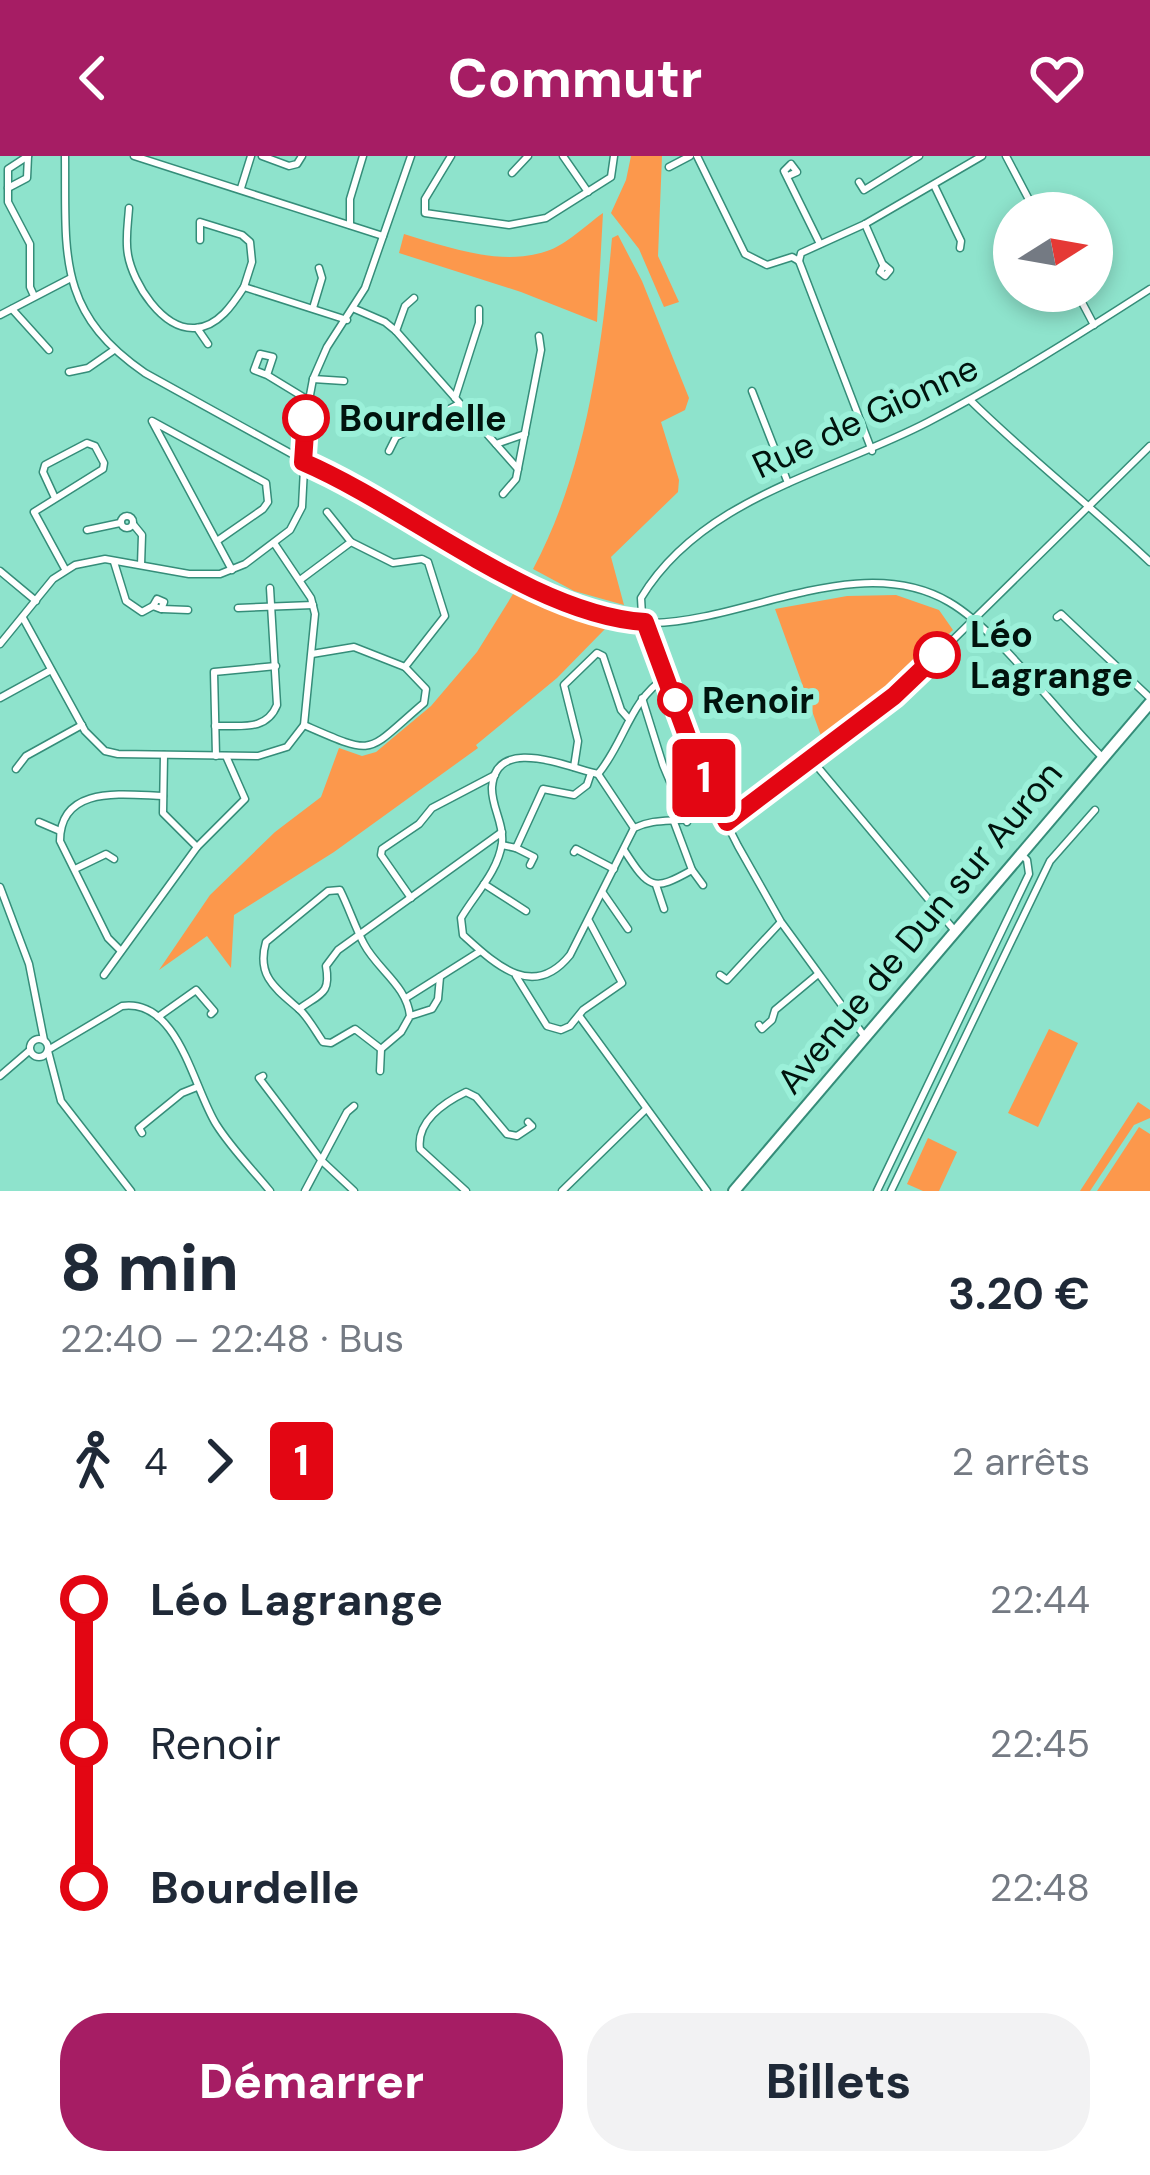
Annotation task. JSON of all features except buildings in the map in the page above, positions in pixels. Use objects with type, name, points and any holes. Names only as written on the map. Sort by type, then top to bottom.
[{"type":"main road","name":"Avenue de Dun sur Auron","points":[[735,1191],[1150,701]]},
{"type":"street","points":[[28,156],[8,169],[8,202],[30,244],[34,296]]},
{"type":"street","points":[[8,188],[27,178],[28,156]]},
{"type":"street","points":[[65,156],[71,278],[85,318],[114,350],[145,373],[547,595],[591,614],[667,622],[861,584],[897,585],[932,594],[972,620],[1103,758]]},
{"type":"street","points":[[134,156],[383,236]]},
{"type":"street","points":[[241,188],[251,156]]},
{"type":"street","points":[[262,156],[297,164],[302,156]]},
{"type":"street","points":[[350,225],[350,199],[363,156]]},
{"type":"street","points":[[0,644],[66,569],[88,561],[114,560],[200,575],[232,570],[290,530],[302,507],[313,379],[327,347],[355,309],[411,156]]},
{"type":"street","points":[[451,156],[425,199],[425,213],[509,225],[546,218],[610,177],[614,156]]},
{"type":"street","points":[[512,173],[528,156]]},
{"type":"street","points":[[562,156],[588,191]]},
{"type":"street","points":[[668,167],[693,156],[746,254],[767,265],[792,257],[800,261]]},
{"type":"street","points":[[859,182],[864,190],[920,156]]},
{"type":"street","points":[[872,451],[800,261],[801,253],[865,224],[982,156]]},
{"type":"street","points":[[1006,156],[1025,192]]},
{"type":"street","points":[[788,176],[820,244]]},
{"type":"street","points":[[934,185],[960,248]]},
{"type":"street","points":[[129,208],[128,256],[137,283],[177,324],[196,328],[228,311],[244,287],[254,252],[242,235],[200,222],[200,239]]},
{"type":"street","points":[[865,224],[883,266]]},
{"type":"street","points":[[313,308],[322,278],[319,268]]},
{"type":"street","points":[[0,315],[71,278]]},
{"type":"street","points":[[244,287],[347,320]]},
{"type":"street","name":"Rue de Gionne","points":[[645,622],[642,595],[692,539],[765,492],[872,451],[970,400],[1150,289]]},
{"type":"street","points":[[396,332],[405,305],[414,298]]},
{"type":"street","points":[[12,309],[49,350]]},
{"type":"street","points":[[355,309],[396,332],[518,469]]},
{"type":"street","points":[[388,451],[396,437],[458,401],[479,309]]},
{"type":"street","points":[[1087,312],[1094,325]]},
{"type":"street","points":[[196,328],[208,344]]},
{"type":"street","points":[[503,494],[516,478],[541,350],[538,337]]},
{"type":"street","points":[[69,372],[100,363],[114,350]]},
{"type":"street","points":[[267,375],[308,400]]},
{"type":"street","points":[[313,379],[344,381]]},
{"type":"street","points":[[752,391],[788,483]]},
{"type":"street","points":[[970,400],[1150,562]]},
{"type":"street","points":[[218,541],[263,509],[268,502],[266,483],[152,421],[232,570]]},
{"type":"street","points":[[496,444],[525,434]]},
{"type":"street","points":[[55,498],[43,472],[45,465],[87,443],[95,446],[103,469],[86,483],[35,509],[34,516],[66,569]]},
{"type":"street","points":[[727,822],[894,696],[1150,446]]},
{"type":"street","points":[[87,530],[131,520],[141,507]]},
{"type":"street","points":[[327,512],[351,542],[393,563],[428,562],[445,616],[405,667]]},
{"type":"street","points":[[131,520],[142,535],[141,565]]},
{"type":"street","points":[[300,580],[351,542]]},
{"type":"street","points":[[23,619],[82,725],[105,751],[258,756],[287,747],[304,725],[312,654],[313,604],[274,543]]},
{"type":"street","points":[[114,560],[126,601],[142,612],[157,607],[188,610]]},
{"type":"street","points":[[0,571],[36,601]]},
{"type":"street","points":[[215,726],[263,724],[278,705],[271,588]]},
{"type":"street","points":[[238,608],[313,604]]},
{"type":"street","points":[[1058,617],[1060,614],[1150,701]]},
{"type":"street","points":[[645,622],[700,771],[719,808],[781,922],[865,1037]]},
{"type":"street","points":[[304,725],[357,748],[373,746],[427,697],[426,689],[405,667],[354,647],[312,654]]},
{"type":"street","points":[[573,768],[578,746],[564,685],[597,653],[603,656],[628,718]]},
{"type":"street","points":[[216,756],[214,671],[275,666]]},
{"type":"street","points":[[0,698],[51,670]]},
{"type":"street","points":[[516,848],[541,791],[574,795],[587,785],[642,698],[666,676]]},
{"type":"street","points":[[642,698],[687,822]]},
{"type":"street","points":[[16,769],[26,756],[82,725]]},
{"type":"street","points":[[164,755],[167,821],[197,847]]},
{"type":"street","points":[[104,975],[197,847],[244,799],[226,756]]},
{"type":"street","points":[[411,898],[380,855],[382,849],[419,824],[432,808],[495,775],[508,761],[523,757],[595,774],[634,828]]},
{"type":"street","points":[[811,759],[955,932]]},
{"type":"street","points":[[495,775],[493,796],[501,844],[460,925],[463,935],[516,976],[547,1026],[561,1030],[622,983],[588,919]]},
{"type":"street","points":[[122,951],[108,938],[60,842],[60,831],[76,805],[91,795],[163,796]]},
{"type":"street","points":[[634,828],[698,820],[719,808]]},
{"type":"street","points":[[891,1191],[1050,861],[1095,810]]},
{"type":"street","points":[[674,822],[692,870],[703,885]]},
{"type":"street","points":[[38,823],[60,831]]},
{"type":"street","points":[[516,976],[531,977],[557,968],[569,955],[634,828]]},
{"type":"street","points":[[299,1009],[327,989],[330,957],[502,832]]},
{"type":"street","points":[[501,844],[534,857],[530,865]]},
{"type":"street","points":[[574,852],[577,849],[614,869]]},
{"type":"street","points":[[624,849],[637,870],[656,885],[664,886],[692,870]]},
{"type":"street","points":[[74,869],[106,854],[114,860]]},
{"type":"street","points":[[877,1191],[1029,874],[1022,854]]},
{"type":"street","points":[[484,884],[526,910]]},
{"type":"street","points":[[656,885],[664,909]]},
{"type":"street","points":[[0,887],[29,964],[61,1101],[130,1191]]},
{"type":"street","points":[[380,1071],[381,1048],[401,1032],[410,1016],[406,998],[367,949],[340,890],[334,889],[266,942],[265,975],[323,1042],[331,1043],[355,1029],[381,1048]]},
{"type":"street","points":[[602,892],[628,929]]},
{"type":"street","points":[[720,975],[727,980],[781,922]]},
{"type":"street","points":[[406,998],[481,951]]},
{"type":"street","points":[[759,1025],[763,1029],[775,1010],[817,975]]},
{"type":"street","points":[[410,1016],[432,1010],[439,999],[440,977]]},
{"type":"street","points":[[158,1017],[196,990],[214,1011],[211,1014]]},
{"type":"street","points":[[0,1076],[45,1043],[77,1036],[122,1006],[140,1006],[158,1017],[182,1048],[197,1088],[223,1134],[270,1191]]},
{"type":"street","points":[[580,1017],[707,1191]]},
{"type":"street","points":[[32,1055],[45,1043]]},
{"type":"street","points":[[32,1055],[49,1064]]},
{"type":"street","points":[[263,1076],[259,1078],[322,1161],[354,1191]]},
{"type":"street","points":[[142,1132],[139,1128],[182,1093],[197,1088]]},
{"type":"street","points":[[466,1191],[420,1150],[418,1140],[426,1121],[466,1092],[476,1097],[507,1134],[522,1134],[532,1126],[528,1122]]},
{"type":"street","points":[[305,1191],[354,1106]]},
{"type":"street","points":[[562,1191],[645,1110]]},
{"type":"shaded area","points":[[631,156],[662,156],[658,256],[679,302],[664,307],[639,249],[611,213]]},
{"type":"shaded area","points":[[603,213],[597,322],[399,253],[404,234],[475,253],[529,255],[561,244]]},
{"type":"shaded area","points":[[618,235],[642,281],[689,398],[685,410],[661,422],[679,480],[678,492],[611,557],[624,605],[574,591],[533,569],[579,450],[597,365],[612,238]]},
{"type":"shaded area","points":[[518,586],[605,629],[478,748],[334,852],[234,915],[231,968],[207,936],[159,970],[210,895],[275,832],[321,797],[339,748],[362,756],[376,752],[431,706],[477,652]]},
{"type":"shaded area","points":[[896,595],[939,610],[953,630],[903,678],[868,702],[872,708],[824,744],[775,609],[847,596]]},
{"type":"shaded area","points":[[1049,1029],[1078,1043],[1038,1127],[1008,1113]]},
{"type":"shaded area","points":[[1138,1102],[1150,1110],[1150,1118],[1134,1125],[1090,1191],[1080,1191]]},
{"type":"shaded area","points":[[1139,1127],[1150,1134],[1150,1191],[1097,1191]]},
{"type":"shaded area","points":[[928,1138],[957,1152],[939,1191],[907,1184]]},
{"type":"bus line","name":"1","points":[[306,418],[303,462],[547,595],[609,619],[645,622],[700,771],[727,822],[894,696],[937,655]]},
{"type":"place","name":"Bourdelle","points":[[306,418]]},
{"type":"place","name":"Léo Lagrange","points":[[937,655]]},
{"type":"place","name":"Renoir","points":[[675,700]]}]
